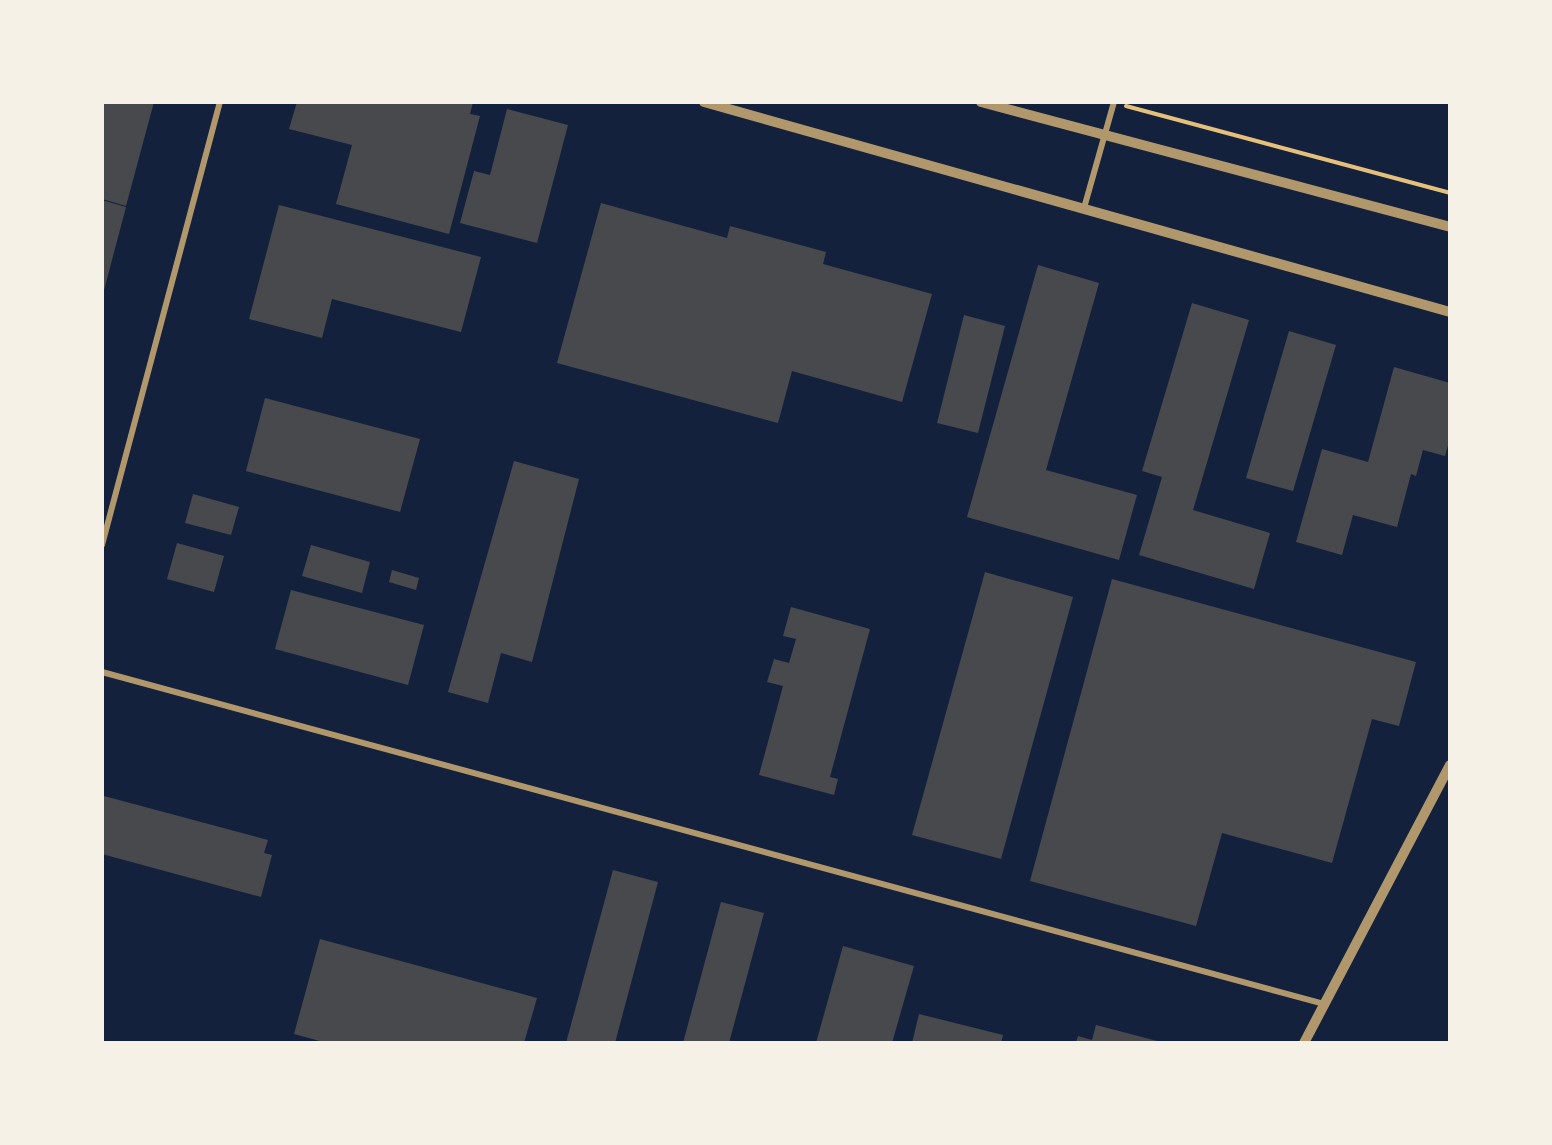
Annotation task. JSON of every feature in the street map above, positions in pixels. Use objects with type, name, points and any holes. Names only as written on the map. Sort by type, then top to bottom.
[{"type":"street","points":[[102,545],[220,102]]},
{"type":"street","points":[[704,102],[1450,312]]},
{"type":"street","points":[[981,102],[1450,227]]},
{"type":"street","points":[[1084,208],[1114,103]]},
{"type":"street","points":[[102,672],[1324,1004]]},
{"type":"street","points":[[1304,1043],[1450,765]]},
{"type":"path","points":[[1114,103],[1450,193]]},
{"type":"building","points":[[102,102],[154,102],[126,206],[102,199]]},
{"type":"building","points":[[297,102],[473,102],[470,114],[480,116],[449,234],[336,204],[352,145],[289,129]]},
{"type":"building","points":[[507,109],[568,125],[537,243],[460,223],[474,171],[490,175]]},
{"type":"building","points":[[102,200],[126,207],[103,294],[102,294]]},
{"type":"building","points":[[601,203],[727,238],[730,226],[826,252],[823,264],[932,294],[902,402],[792,371],[778,423],[557,363]]},
{"type":"building","points":[[279,205],[481,257],[461,332],[332,299],[322,338],[249,319]]},
{"type":"building","points":[[1038,265],[1099,283],[1046,470],[1137,495],[1119,560],[967,517]]},
{"type":"building","points":[[1192,303],[1249,320],[1193,510],[1270,533],[1254,589],[1139,555],[1162,477],[1142,471]]},
{"type":"building","points":[[964,315],[1005,326],[978,433],[937,423]]},
{"type":"building","points":[[1289,331],[1336,345],[1293,491],[1246,478]]},
{"type":"building","points":[[1394,367],[1450,383],[1450,438],[1445,456],[1423,450],[1416,476],[1411,474],[1397,527],[1353,515],[1342,555],[1296,542],[1322,449],[1368,462]]},
{"type":"building","points":[[265,398],[420,439],[400,512],[246,471]]},
{"type":"building","points":[[514,461],[579,479],[532,662],[501,653],[488,703],[448,692]]},
{"type":"building","points":[[193,494],[239,507],[231,535],[185,523]]},
{"type":"building","points":[[177,543],[224,556],[214,592],[167,579]]},
{"type":"building","points":[[311,545],[370,562],[362,593],[302,576]]},
{"type":"building","points":[[392,570],[419,578],[416,590],[389,582]]},
{"type":"building","points":[[985,572],[1073,597],[1001,859],[912,835]]},
{"type":"building","points":[[1112,579],[1416,662],[1399,726],[1372,719],[1332,863],[1222,833],[1196,926],[1030,881]]},
{"type":"building","points":[[291,590],[424,625],[408,685],[275,649]]},
{"type":"building","points":[[791,607],[870,629],[830,777],[838,779],[834,795],[759,775],[783,686],[767,682],[774,659],[789,663],[796,639],[783,636]]},
{"type":"building","points":[[104,796],[268,840],[264,853],[272,855],[261,897],[102,854]]},
{"type":"building","points":[[613,870],[658,882],[615,1043],[566,1043]]},
{"type":"building","points":[[721,902],[764,913],[729,1043],[683,1043]]},
{"type":"building","points":[[320,939],[537,998],[524,1043],[327,1043],[294,1034]]},
{"type":"building","points":[[843,946],[914,966],[892,1043],[816,1043]]},
{"type":"building","points":[[919,1014],[1003,1035],[1001,1043],[912,1043]]},
{"type":"building","points":[[1096,1025],[1161,1043],[1076,1043],[1078,1036],[1092,1040]]}]
